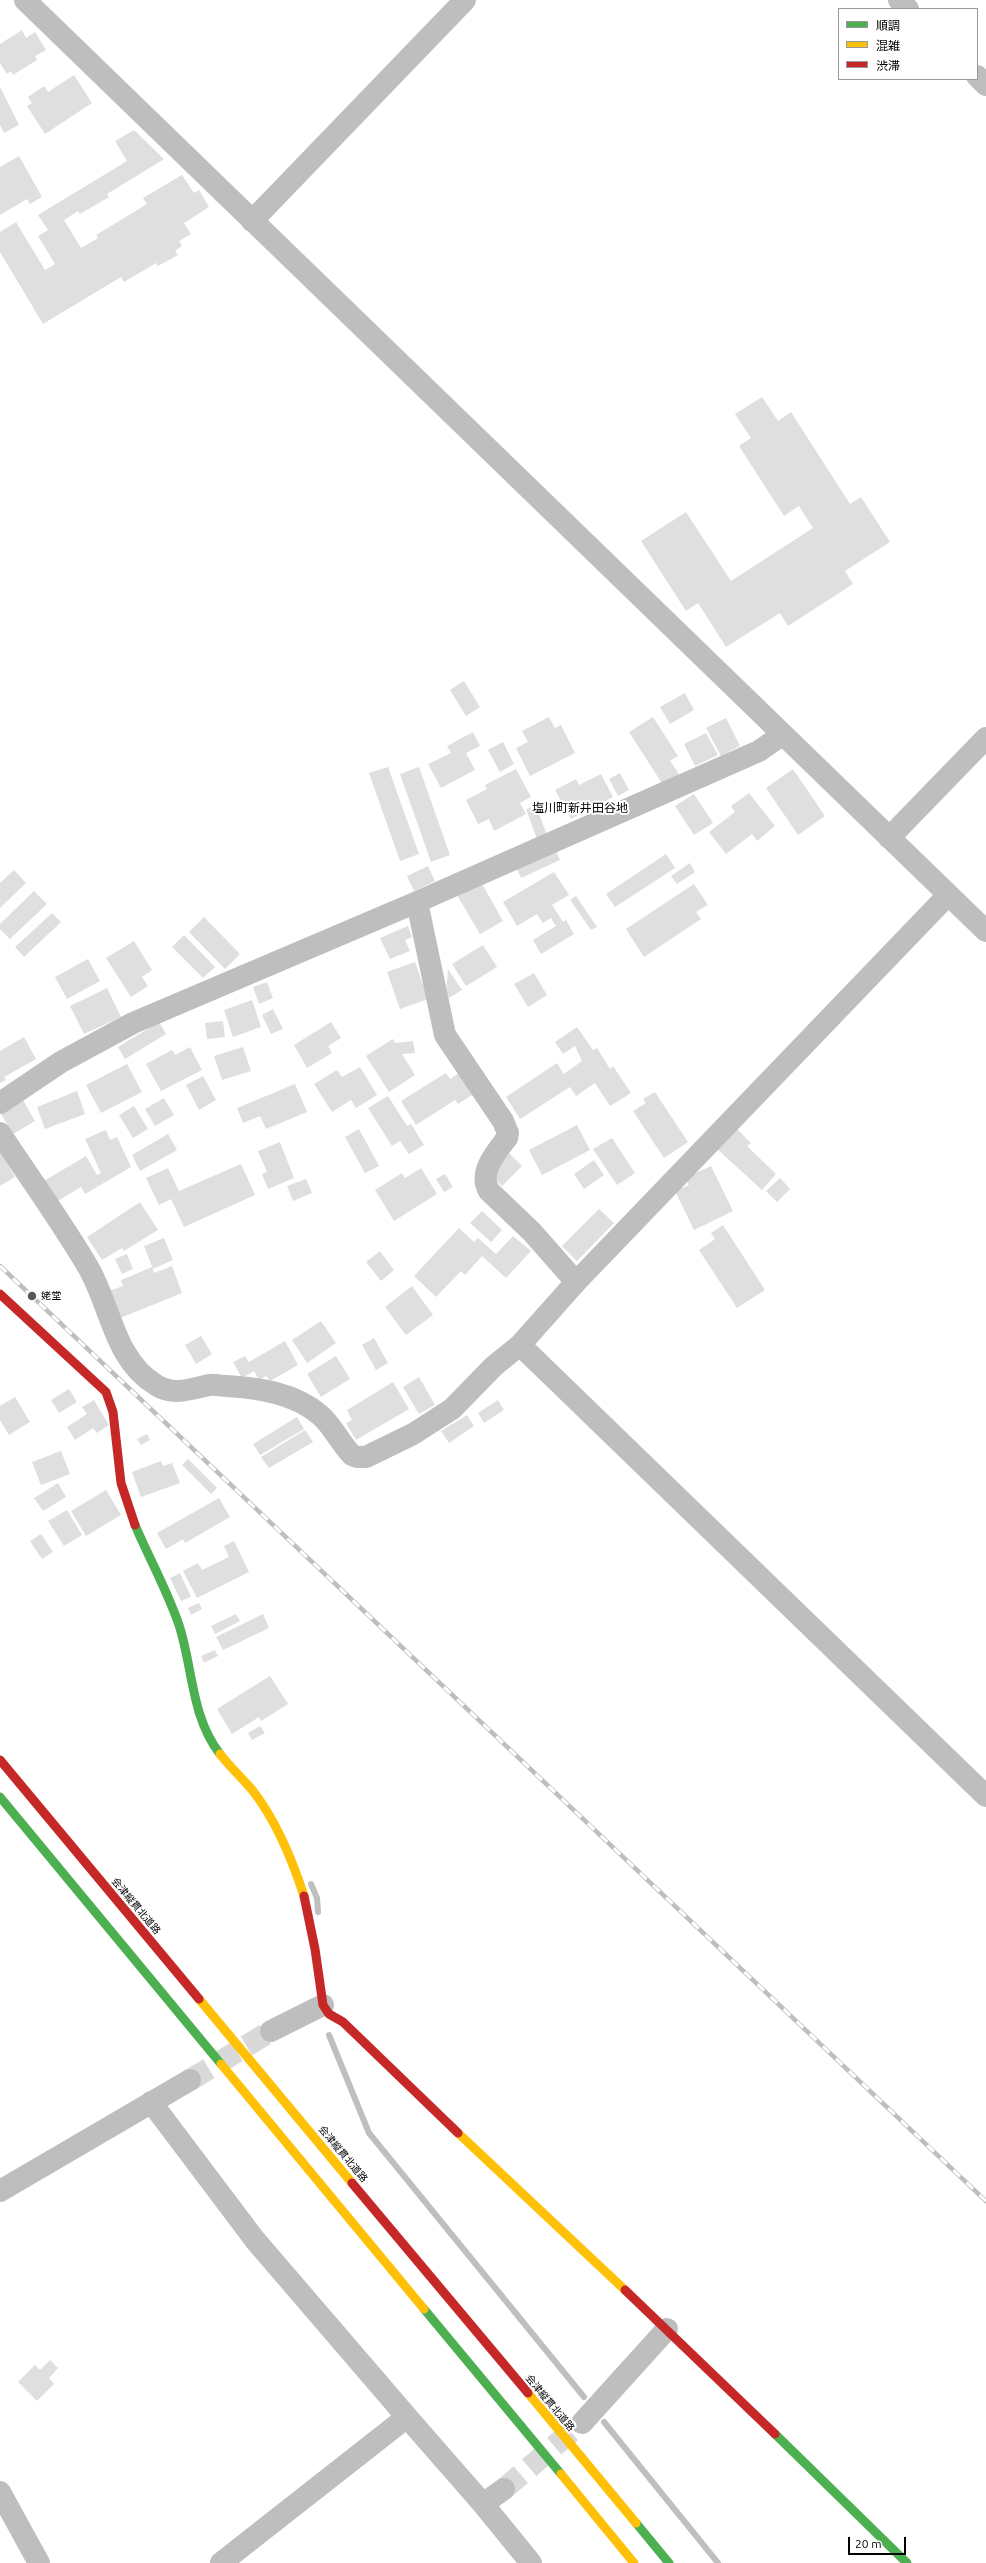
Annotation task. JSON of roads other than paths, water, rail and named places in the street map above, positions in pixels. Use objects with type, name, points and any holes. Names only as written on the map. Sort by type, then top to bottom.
[{"type":"main road","points":[[0,1294],[93,1378],[106,1392],[110,1401],[123,1494],[139,1536],[174,1612],[181,1636],[198,1712],[206,1732],[221,1757],[254,1793],[280,1832],[294,1862],[313,1926],[323,2005],[329,2014],[343,2022],[475,2150],[666,2329],[907,2563]]},
{"type":"main road","name":"会津縦貫北道路","points":[[0,1760],[669,2563]]},
{"type":"main road","points":[[0,1797],[634,2563]]},
{"type":"street","points":[[25,0],[252,222],[986,931]]},
{"type":"street","points":[[252,222],[465,0]]},
{"type":"street","points":[[899,0],[907,8]]},
{"type":"street","points":[[978,77],[986,85]]},
{"type":"street","points":[[0,1103],[61,1062],[133,1023],[417,902],[759,751],[782,735]]},
{"type":"street","points":[[889,838],[986,738]]},
{"type":"street","points":[[0,1133],[94,1278],[119,1344],[127,1357],[149,1380],[165,1389],[182,1391],[217,1385],[241,1386],[278,1393],[310,1407],[329,1424],[352,1455],[357,1458],[366,1457],[413,1434],[452,1409],[494,1366],[520,1344],[576,1282],[948,895]]},
{"type":"street","points":[[417,902],[447,1040],[503,1121],[508,1133],[507,1138],[486,1171],[485,1183],[489,1191],[532,1232],[576,1282]]},
{"type":"street","points":[[520,1344],[986,1796]]},
{"type":"street","points":[[271,2031],[323,2005]]},
{"type":"street","points":[[0,2191],[190,2080]]},
{"type":"street","points":[[151,2102],[255,2240],[483,2504],[531,2563]]},
{"type":"street","points":[[582,2423],[666,2329]]},
{"type":"street","points":[[221,2563],[407,2417]]},
{"type":"street","points":[[483,2504],[504,2489]]},
{"type":"street","points":[[0,2492],[39,2563]]},
{"type":"waterway","points":[[311,1884],[317,1898],[318,1912]]},
{"type":"waterway","points":[[329,2035],[369,2133],[584,2397]]},
{"type":"waterway","points":[[604,2422],[718,2563]]},
{"type":"tunnel","points":[[190,2080],[271,2031]]},
{"type":"tunnel","points":[[504,2489],[579,2425]]},
{"type":"railway","points":[[0,1266],[986,2201]]},
{"type":"place","name":"姥堂","points":[[32,1296]]},
{"type":"district","name":"塩川町新井田谷地","points":[[580,808]]}]
